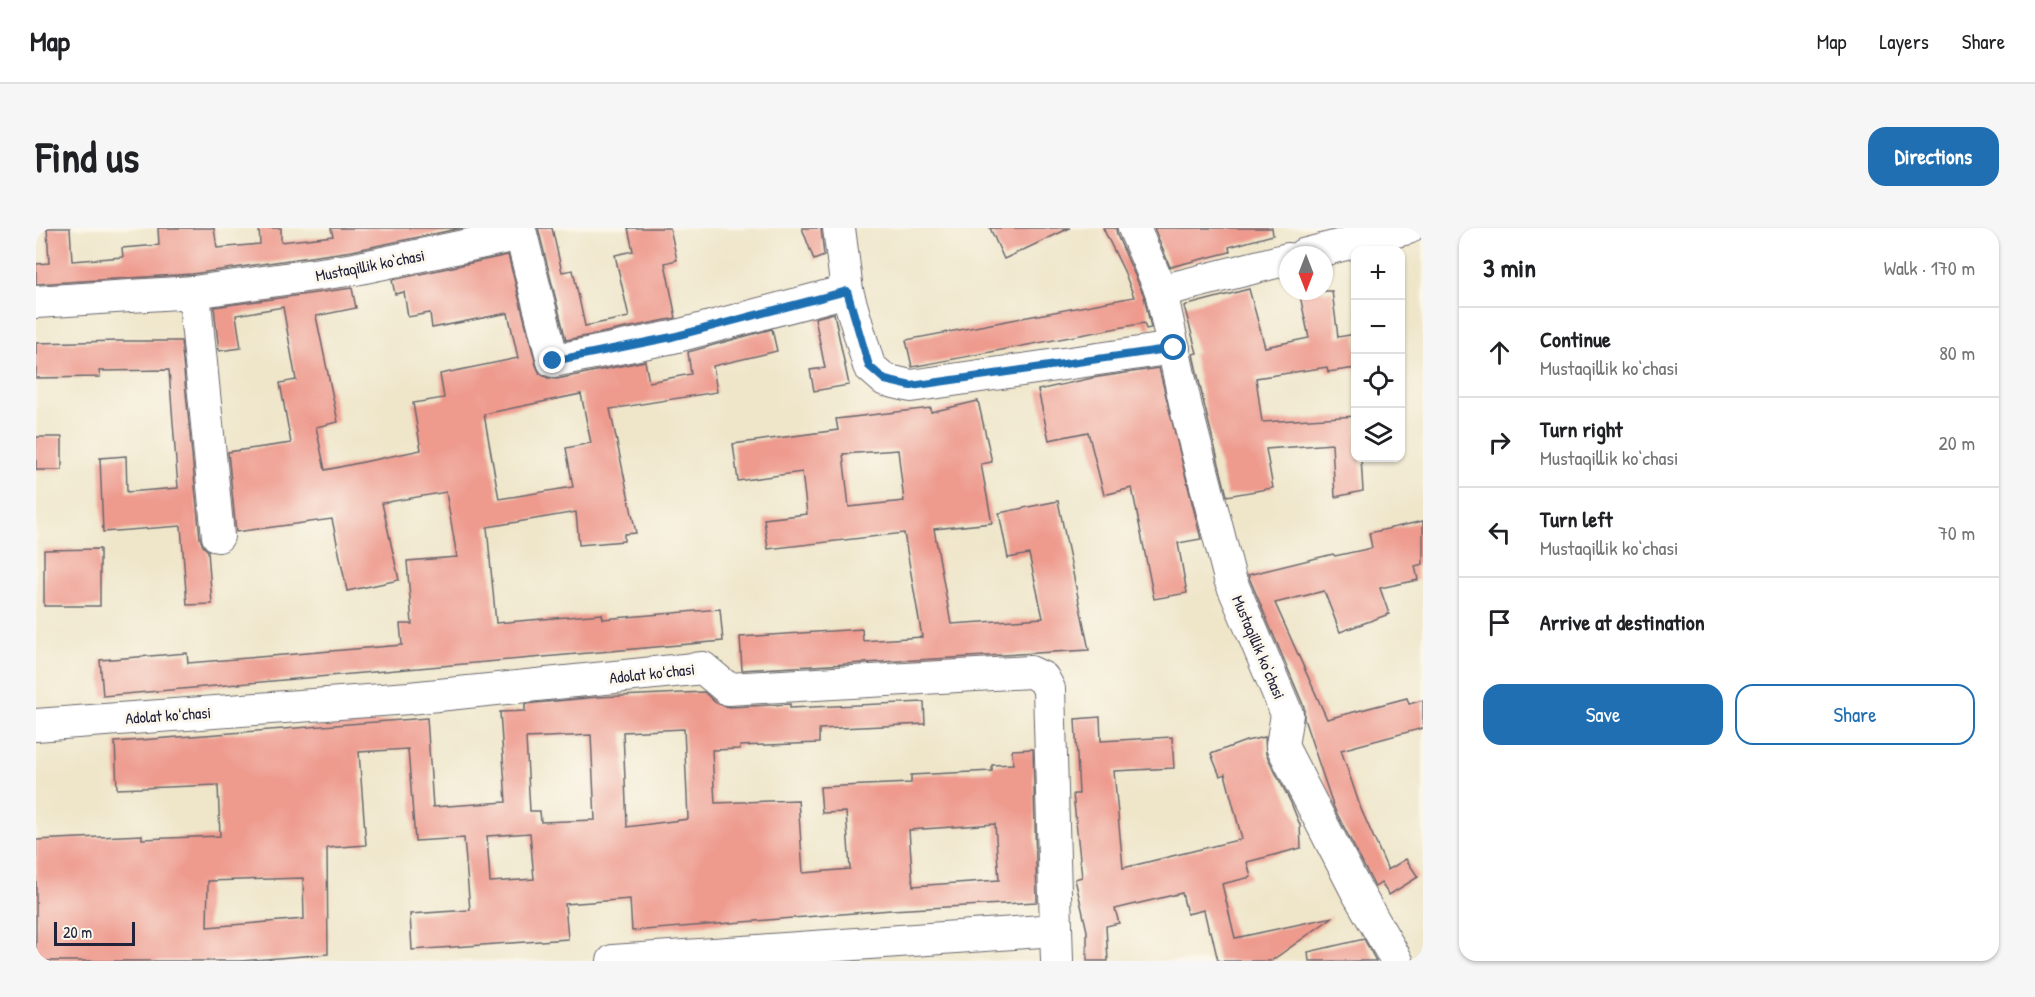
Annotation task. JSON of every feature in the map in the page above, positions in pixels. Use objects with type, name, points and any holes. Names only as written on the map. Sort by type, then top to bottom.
[{"type":"street","points":[[839,228],[847,291],[869,366],[885,380],[911,386],[1174,348]]},
{"type":"street","name":"Mustaqillik ko‘chasi","points":[[1134,228],[1161,291],[1187,412],[1230,579],[1287,714],[1282,746],[1356,890],[1397,961]]},
{"type":"street","points":[[1333,247],[1408,228]]},
{"type":"street","name":"Mustaqillik ko‘chasi","points":[[36,302],[194,292],[355,269],[521,234],[553,361],[672,337],[847,291]]},
{"type":"street","points":[[1161,291],[1279,261]]},
{"type":"street","points":[[194,292],[218,536]]},
{"type":"street","name":"Adolat koʻchasi","points":[[36,725],[409,698],[703,668],[728,688],[1030,672],[1043,678],[1049,688],[1057,961]]},
{"type":"street","points":[[613,961],[1056,930]]},
{"type":"building","points":[[47,228],[70,228],[72,261],[123,257],[122,248],[159,245],[158,228],[214,228],[217,248],[260,244],[259,228],[281,228],[281,242],[333,236],[331,228],[462,228],[352,251],[192,274],[36,284],[36,264],[49,263]]},
{"type":"building","points":[[538,228],[552,228],[562,272],[573,270],[585,326],[629,317],[615,255],[633,251],[628,228],[670,228],[677,260],[665,263],[676,318],[566,340]]},
{"type":"building","points":[[802,228],[821,228],[824,256],[814,260]]},
{"type":"building","points":[[990,228],[1070,228],[1004,259]]},
{"type":"building","points":[[1103,228],[1116,228],[1144,296],[1151,328],[1146,329],[1144,323],[912,367],[906,340],[1134,297]]},
{"type":"building","points":[[1154,228],[1272,228],[1273,235],[1229,247],[1230,252],[1170,267]]},
{"type":"building","points":[[508,255],[536,365],[540,374],[548,378],[557,379],[645,361],[649,382],[691,374],[688,352],[772,329],[777,351],[713,366],[717,392],[610,409],[636,533],[624,534],[624,541],[579,545],[576,512],[487,527],[496,623],[602,614],[603,619],[720,609],[723,641],[103,696],[100,660],[187,653],[188,663],[402,645],[400,624],[412,624],[407,561],[457,557],[446,492],[382,503],[399,580],[347,591],[332,519],[236,532],[228,452],[291,443],[280,383],[296,380],[283,307],[236,315],[241,348],[219,351],[214,307],[352,288],[356,308],[316,316],[338,422],[316,427],[325,470],[421,450],[413,403],[444,398],[440,374],[518,358],[508,313],[432,328],[430,313],[408,317],[404,292],[395,294],[392,280]],"holes":[[[581,394],[591,443],[566,448],[573,487],[499,499],[484,414]]]},
{"type":"building","points":[[1249,289],[1265,347],[1309,338],[1301,300],[1333,299],[1338,337],[1351,335],[1351,369],[1328,372],[1327,367],[1256,378],[1262,422],[1351,416],[1351,462],[1361,462],[1363,491],[1335,497],[1332,444],[1266,449],[1273,488],[1227,496],[1193,354],[1197,353],[1184,306]]},
{"type":"building","points":[[834,313],[849,385],[814,391],[810,370],[825,368],[815,318]]},
{"type":"building","points":[[181,341],[200,538],[208,551],[212,604],[187,605],[181,526],[103,532],[100,458],[126,456],[127,492],[178,488],[169,370],[99,371],[100,377],[36,378],[36,343]]},
{"type":"building","points":[[1159,368],[1201,539],[1178,543],[1187,593],[1154,599],[1132,488],[1104,495],[1088,432],[1049,440],[1038,390],[1092,378]]},
{"type":"building","points":[[978,401],[992,462],[981,464],[992,523],[934,529],[951,624],[1043,618],[1029,554],[1008,558],[999,513],[1058,501],[1089,650],[742,670],[740,637],[862,629],[863,641],[922,637],[904,533],[768,549],[764,519],[807,514],[802,472],[738,481],[733,444],[838,430],[836,419],[931,408],[931,412]],"holes":[[[898,450],[904,501],[849,507],[843,454]]]},
{"type":"building","points":[[36,437],[62,437],[62,470],[36,470]]},
{"type":"building","points":[[1423,521],[1423,564],[1415,566],[1418,580],[1380,588],[1389,614],[1340,632],[1324,591],[1275,603],[1327,719],[1407,698],[1409,704],[1423,700],[1423,728],[1341,750],[1361,809],[1388,870],[1406,859],[1418,877],[1389,895],[1381,883],[1375,887],[1334,808],[1304,719],[1304,707],[1248,575],[1333,554],[1335,556],[1372,548],[1369,533]]},
{"type":"building","points":[[100,549],[100,606],[44,606],[44,550]]},
{"type":"building","points":[[704,692],[716,703],[729,707],[790,704],[790,708],[924,702],[925,724],[819,729],[819,743],[740,746],[740,749],[712,750],[715,803],[798,800],[803,873],[850,869],[846,812],[822,813],[820,787],[911,783],[911,775],[992,771],[992,765],[1013,764],[1012,750],[1033,749],[1037,902],[891,910],[632,931],[630,899],[565,904],[568,939],[412,950],[410,914],[470,910],[464,838],[415,841],[408,749],[359,752],[366,845],[327,848],[328,954],[240,961],[36,961],[36,840],[142,835],[142,839],[220,836],[218,785],[117,789],[115,742],[427,718],[433,807],[506,802],[500,712],[525,711],[525,704],[598,697]],"holes":[[[684,729],[688,819],[627,827],[623,732]],[[591,735],[595,820],[541,822],[540,811],[530,811],[526,738]],[[995,824],[999,880],[913,886],[909,830]],[[530,833],[534,879],[490,882],[487,836]],[[303,878],[304,919],[207,927],[208,881]]]},
{"type":"building","points":[[1100,717],[1101,741],[1172,737],[1174,768],[1114,771],[1123,868],[1242,839],[1225,774],[1220,776],[1211,754],[1246,741],[1265,737],[1266,754],[1300,825],[1301,848],[1247,862],[1251,877],[1222,884],[1235,938],[1333,917],[1271,961],[1218,961],[1204,910],[1187,914],[1182,893],[1115,909],[1119,923],[1106,926],[1108,961],[1087,961],[1087,931],[1075,879],[1082,877],[1073,794],[1079,794],[1075,719]]},
{"type":"building","points":[[1364,939],[1376,961],[1309,961],[1308,952]]},
{"type":"route","points":[[553,361],[672,337],[847,291],[869,366],[885,380],[911,386],[1174,348]]}]
